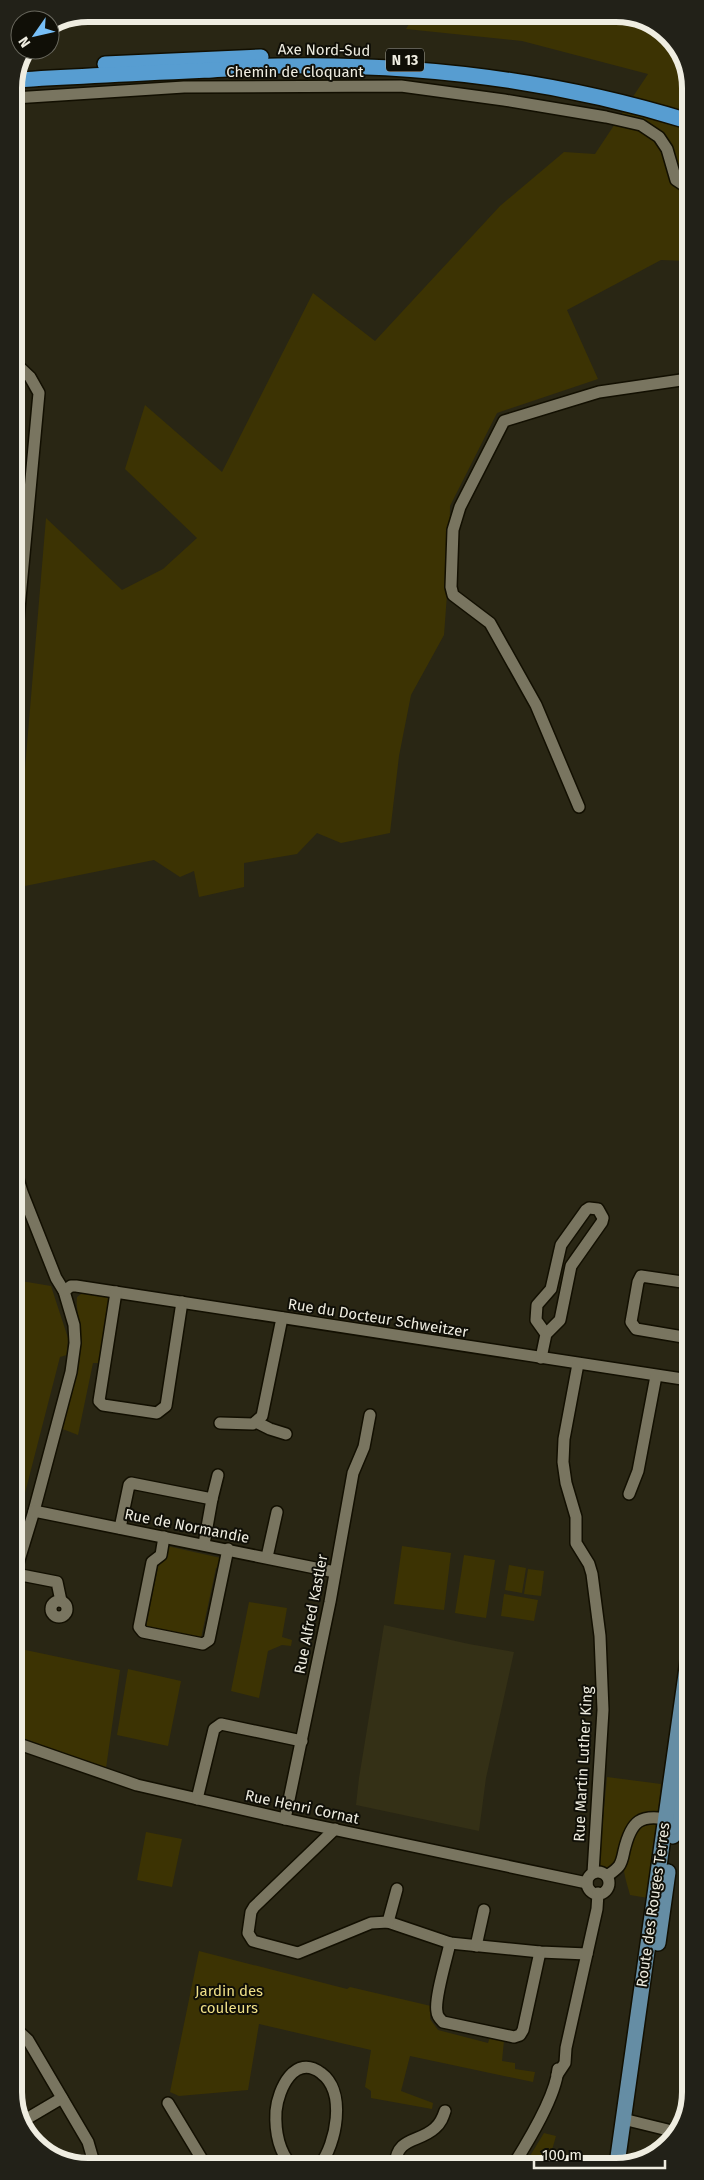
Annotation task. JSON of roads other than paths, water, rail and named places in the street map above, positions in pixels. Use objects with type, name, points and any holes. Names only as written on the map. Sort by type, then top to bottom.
[{"type":"highway","name":"Axe Nord-Sud","points":[[26,71],[215,58],[312,57],[396,60],[472,67],[607,89],[682,108]]},
{"type":"highway","name":"Axe Nord-Sud","points":[[23,80],[276,66],[398,69],[464,74],[544,86],[623,103],[682,119]]},
{"type":"main road","name":"Route des Rouges Terres","points":[[621,2157],[628,2120],[670,1820],[682,1716]]},
{"type":"main road","name":"Route des Rouges Terres","points":[[670,1820],[682,1770]]},
{"type":"street","name":"Chemin de Cloquant","points":[[22,97],[184,87],[401,86],[504,100],[642,125],[659,137],[671,158],[676,180],[682,184]]},
{"type":"street","points":[[22,370],[30,377],[39,393],[22,569]]},
{"type":"street","points":[[579,807],[536,705],[490,623],[453,595],[451,587],[453,530],[460,506],[504,421],[599,392],[682,380]]},
{"type":"street","points":[[22,1192],[56,1278],[64,1291],[74,1325],[76,1343],[74,1361],[22,1550]]},
{"type":"street","points":[[541,1358],[546,1334],[560,1320],[572,1263],[602,1222],[603,1218],[598,1209],[589,1208],[586,1210],[561,1245],[551,1290],[538,1305],[535,1315],[536,1320],[546,1334]]},
{"type":"street","points":[[682,1282],[641,1276],[638,1282],[631,1322],[636,1329],[682,1337]]},
{"type":"street","name":"Rue du Docteur Schweitzer","points":[[64,1291],[71,1286],[76,1286],[682,1379]]},
{"type":"street","points":[[116,1292],[99,1401],[103,1405],[157,1413],[166,1406],[182,1302]]},
{"type":"street","points":[[220,1423],[247,1424],[256,1422],[262,1416],[282,1318]]},
{"type":"street","name":"Rue Martin Luther King","points":[[578,1364],[564,1439],[563,1462],[566,1482],[576,1517],[576,1543],[589,1564],[592,1574],[600,1636],[603,1710],[594,1873]]},
{"type":"street","points":[[629,1494],[638,1471],[656,1376]]},
{"type":"street","name":"Rue Alfred Kastler","points":[[285,1819],[353,1473],[364,1448],[370,1416]]},
{"type":"street","points":[[256,1422],[286,1434]]},
{"type":"street","points":[[204,1544],[218,1475]]},
{"type":"street","points":[[120,1528],[131,1483],[212,1500]]},
{"type":"street","name":"Rue de Normandie","points":[[34,1511],[335,1572]]},
{"type":"street","points":[[266,1557],[277,1512]]},
{"type":"street","points":[[164,1537],[161,1555],[152,1562],[139,1627],[143,1632],[203,1644],[209,1640],[228,1549]]},
{"type":"street","points":[[22,1575],[57,1582],[61,1601]]},
{"type":"street","points":[[197,1799],[214,1729],[217,1726],[221,1724],[302,1740]]},
{"type":"street","name":"Rue Henri Cornat","points":[[22,1745],[115,1779],[285,1819],[587,1883]]},
{"type":"street","points":[[607,1876],[621,1863],[629,1831],[635,1823],[643,1818],[670,1820]]},
{"type":"street","points":[[335,1829],[254,1907],[248,1924],[250,1938],[254,1941],[298,1954],[371,1923],[388,1922],[450,1943],[540,1952],[587,1954]]},
{"type":"street","points":[[598,1894],[590,1889],[587,1883],[589,1877],[594,1873],[601,1872],[607,1876]]},
{"type":"street","points":[[598,1894],[605,1891],[608,1886],[607,1876]]},
{"type":"street","points":[[388,1922],[397,1888]]},
{"type":"street","points":[[518,2158],[537,2125],[557,2075],[565,2063],[566,2048],[597,1909],[598,1894]]},
{"type":"street","points":[[476,1946],[484,1910]]},
{"type":"street","points":[[450,1943],[437,2013],[443,2022],[514,2036],[520,2035],[523,2030],[540,1952]]},
{"type":"street","points":[[22,2034],[28,2040],[88,2142],[92,2157]]},
{"type":"street","points":[[286,2157],[277,2136],[276,2107],[284,2083],[290,2074],[307,2068],[323,2074],[328,2081],[336,2103],[332,2143],[324,2157]]},
{"type":"street","points":[[28,2118],[62,2098]]},
{"type":"street","points":[[168,2104],[201,2157]]},
{"type":"street","points":[[396,2158],[398,2150],[403,2144],[435,2128],[441,2121],[445,2111]]},
{"type":"street","points":[[628,2120],[669,2130]]},
{"type":"park label","name":"Jardin des couleurs","points":[[229,2000]]}]
